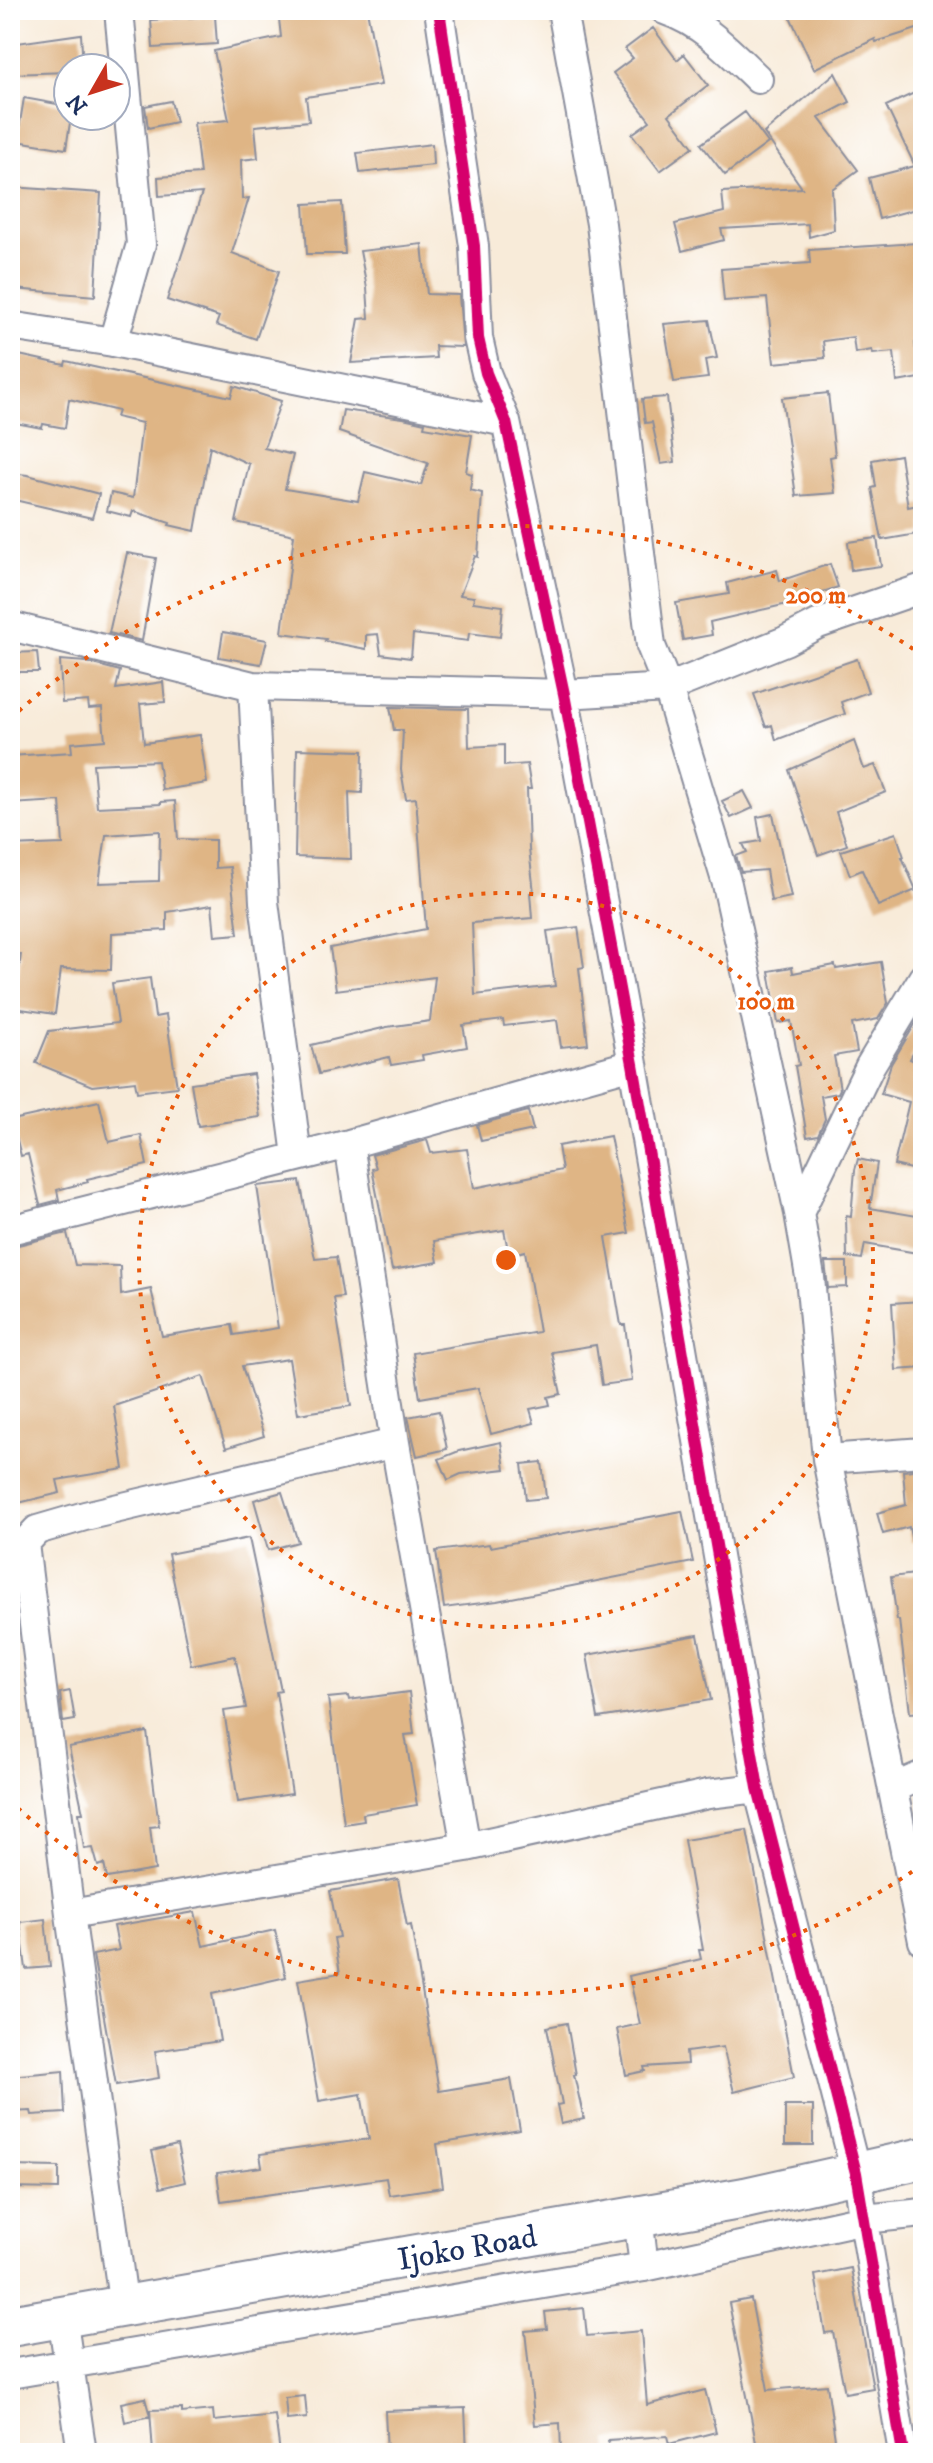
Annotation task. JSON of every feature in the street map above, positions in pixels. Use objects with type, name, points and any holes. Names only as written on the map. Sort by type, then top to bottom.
[{"type":"main road","name":"Ijoko Road","points":[[10,2326],[745,2198],[923,2158]]},
{"type":"street","points":[[113,342],[141,244],[119,10]]},
{"type":"street","points":[[439,10],[474,246],[478,338],[486,373],[506,422],[564,694],[633,1064],[758,1788],[856,2173],[903,2453]]},
{"type":"street","points":[[562,10],[601,224],[651,646],[668,688],[727,884],[799,1213],[810,1277],[827,1459],[923,1941]]},
{"type":"street","points":[[665,10],[686,17],[710,34],[758,79]]},
{"type":"street","points":[[10,326],[113,342],[506,422]]},
{"type":"street","points":[[10,626],[253,686],[564,694],[668,688],[785,641],[818,624],[923,588]]},
{"type":"street","points":[[253,686],[264,902],[297,1156]]},
{"type":"street","points":[[799,1213],[870,1066],[923,978]]},
{"type":"street","points":[[11,1225],[349,1144],[633,1064]]},
{"type":"street","points":[[349,1144],[395,1443],[466,1847]]},
{"type":"street","points":[[124,2308],[70,1914],[24,1544],[37,1530],[85,1516],[395,1443]]},
{"type":"street","points":[[827,1459],[923,1452]]},
{"type":"street","points":[[893,1788],[923,1775]]},
{"type":"street","points":[[70,1914],[466,1847],[708,1794],[758,1788]]},
{"type":"street","points":[[10,2374],[644,2267],[864,2219],[923,2213]]},
{"type":"street","points":[[638,2216],[644,2267]]},
{"type":"street","points":[[62,2316],[82,2453]]},
{"type":"building","points":[[278,10],[367,10],[381,85],[306,97],[309,121],[255,126],[258,158],[241,160],[242,199],[249,198],[232,253],[279,271],[256,339],[216,325],[219,317],[167,300],[202,193],[159,196],[158,177],[200,174],[194,123],[229,120],[214,51],[281,37]]},
{"type":"building","points":[[787,10],[923,10],[923,27],[876,42],[875,39],[814,69]]},
{"type":"building","points":[[215,16],[217,44],[153,48],[151,20]]},
{"type":"building","points":[[653,28],[677,60],[684,54],[708,85],[669,115],[693,147],[660,171],[632,134],[650,121],[613,73],[633,58],[625,49]]},
{"type":"building","points":[[81,34],[82,52],[52,52],[52,73],[10,74],[10,44]]},
{"type":"building","points":[[835,73],[850,102],[819,118],[858,170],[832,189],[834,230],[809,237],[808,224],[721,229],[724,240],[682,251],[675,224],[724,212],[722,192],[802,188],[764,133]]},
{"type":"building","points":[[923,89],[923,207],[879,219],[869,178],[915,166],[886,106]]},
{"type":"building","points":[[24,98],[52,103],[52,132],[69,132],[66,149],[17,141]]},
{"type":"building","points":[[171,101],[176,122],[148,128],[145,106]]},
{"type":"building","points":[[745,112],[768,143],[725,175],[701,144]]},
{"type":"building","points":[[432,144],[433,165],[360,173],[357,153]]},
{"type":"building","points":[[10,187],[101,193],[95,296],[14,289],[15,272],[10,271]]},
{"type":"building","points":[[342,202],[345,254],[307,254],[304,204]]},
{"type":"building","points":[[917,243],[920,286],[923,285],[923,341],[915,343],[920,378],[897,382],[894,352],[873,354],[872,350],[855,353],[853,337],[823,341],[825,358],[774,363],[767,298],[724,301],[721,269],[810,263],[809,250]]},
{"type":"building","points":[[422,244],[427,294],[459,295],[463,347],[435,346],[436,358],[351,363],[359,319],[369,318],[360,251]]},
{"type":"building","points":[[709,320],[717,358],[705,360],[708,378],[674,382],[664,324]]},
{"type":"building","points":[[10,353],[65,365],[66,361],[231,397],[234,386],[281,401],[264,448],[293,455],[285,489],[358,501],[365,472],[421,485],[428,463],[339,432],[343,410],[403,418],[425,423],[424,427],[472,435],[466,472],[472,474],[470,490],[482,493],[478,557],[475,556],[460,595],[474,597],[473,602],[503,606],[500,637],[469,633],[468,641],[413,634],[411,658],[381,654],[378,634],[366,635],[366,649],[282,633],[294,535],[236,522],[249,464],[210,446],[195,531],[133,511],[131,517],[107,511],[111,493],[133,498],[142,423],[116,417],[118,411],[69,399],[65,428],[43,424],[42,428],[10,422]]},
{"type":"building","points":[[828,393],[835,456],[830,457],[835,493],[796,496],[782,398]]},
{"type":"building","points":[[667,397],[675,462],[661,464],[652,422],[645,423],[642,399]]},
{"type":"building","points":[[900,455],[908,507],[923,504],[923,533],[882,540],[872,488],[876,487],[872,460]]},
{"type":"building","points":[[10,473],[99,494],[92,518],[10,499]]},
{"type":"building","points":[[877,538],[881,566],[851,570],[848,542]]},
{"type":"building","points":[[127,553],[156,558],[142,641],[109,633]]},
{"type":"building","points":[[830,564],[838,587],[783,605],[710,622],[712,635],[683,640],[676,603],[729,594],[727,583],[777,570],[780,581]]},
{"type":"building","points":[[223,632],[267,640],[261,664],[219,657]]},
{"type":"building","points":[[37,652],[39,672],[10,672],[10,653]]},
{"type":"building","points":[[857,659],[868,692],[841,702],[845,714],[776,740],[772,725],[766,727],[754,694]]},
{"type":"building","points":[[60,660],[86,662],[120,671],[116,689],[163,682],[165,702],[140,704],[144,743],[200,735],[207,783],[162,790],[158,761],[93,764],[97,807],[175,801],[178,839],[215,840],[215,868],[230,867],[238,934],[215,936],[212,905],[167,912],[167,930],[112,933],[111,970],[61,969],[55,1014],[14,1008],[21,954],[10,954],[10,846],[63,844],[60,801],[10,804],[10,756],[72,752],[71,743],[105,740],[102,708],[89,709],[88,701],[62,703]],"holes":[[[160,831],[159,881],[99,883],[106,835]]]},
{"type":"building","points":[[390,707],[468,709],[469,747],[504,745],[504,766],[527,764],[531,789],[527,789],[534,893],[530,893],[532,918],[472,923],[475,995],[555,986],[547,931],[578,927],[584,967],[579,968],[588,1044],[561,1047],[557,1020],[504,1026],[503,1020],[463,1025],[467,1047],[422,1055],[423,1060],[391,1065],[389,1057],[319,1074],[311,1045],[387,1027],[430,1021],[435,977],[336,990],[330,948],[426,929],[416,798],[406,799],[401,770],[403,730],[394,730]]},
{"type":"building","points":[[854,741],[864,769],[875,765],[886,792],[836,812],[847,845],[818,855],[789,770]]},
{"type":"building","points":[[297,749],[363,751],[362,793],[349,792],[351,859],[295,857]]},
{"type":"building","points":[[744,791],[753,808],[731,818],[722,801]]},
{"type":"building","points":[[773,814],[791,897],[771,901],[766,870],[741,872],[736,856],[747,852],[743,844],[761,841],[757,817]]},
{"type":"building","points":[[896,833],[916,890],[878,906],[862,870],[850,875],[841,851]]},
{"type":"building","points":[[881,962],[888,1003],[878,1019],[852,1024],[857,1052],[834,1056],[840,1089],[838,1093],[821,1096],[825,1119],[818,1135],[807,1137],[791,1021],[778,1023],[769,971],[792,967],[793,973],[835,965],[836,969]]},
{"type":"building","points":[[150,978],[155,1017],[166,1015],[177,1087],[137,1092],[135,1081],[92,1086],[36,1063],[49,1031],[118,1023],[112,983]]},
{"type":"building","points":[[923,1011],[923,1035],[910,1059],[923,1065],[923,1172],[894,1165],[909,1102],[881,1094],[891,1064]]},
{"type":"building","points":[[253,1074],[260,1117],[198,1126],[191,1083]]},
{"type":"building","points":[[99,1101],[109,1142],[141,1135],[147,1165],[87,1179],[88,1182],[57,1190],[59,1200],[40,1205],[28,1154],[21,1156],[12,1120]]},
{"type":"building","points":[[528,1111],[533,1130],[481,1141],[477,1125]]},
{"type":"building","points":[[610,1136],[629,1233],[606,1237],[621,1325],[625,1325],[632,1381],[602,1385],[596,1345],[552,1352],[561,1394],[548,1397],[550,1405],[530,1409],[534,1423],[491,1434],[478,1388],[420,1398],[413,1353],[539,1332],[525,1251],[509,1255],[504,1230],[434,1241],[438,1262],[392,1270],[372,1155],[427,1140],[431,1153],[467,1149],[474,1188],[562,1170],[558,1146]]},
{"type":"building","points":[[858,1159],[877,1163],[870,1208],[923,1217],[923,1254],[865,1244],[862,1259],[847,1257],[846,1216],[851,1217]]},
{"type":"building","points":[[300,1181],[315,1259],[336,1257],[343,1297],[334,1298],[351,1406],[298,1414],[289,1359],[242,1366],[264,1436],[226,1448],[203,1376],[114,1406],[124,1469],[57,1480],[60,1493],[10,1505],[10,1247],[67,1233],[75,1265],[120,1266],[121,1295],[151,1289],[162,1336],[232,1325],[234,1335],[278,1328],[257,1186]]},
{"type":"building","points":[[825,1262],[847,1262],[847,1287],[828,1288]]},
{"type":"building","points":[[921,1301],[923,1368],[896,1370],[892,1303]]},
{"type":"building","points":[[439,1411],[447,1449],[417,1456],[408,1417]]},
{"type":"building","points":[[501,1442],[505,1469],[461,1474],[448,1480],[439,1459],[459,1451]]},
{"type":"building","points":[[542,1462],[546,1498],[526,1500],[522,1464]]},
{"type":"building","points":[[923,1469],[923,1541],[912,1542],[909,1527],[883,1534],[877,1513],[906,1505],[903,1471]]},
{"type":"building","points":[[282,1492],[298,1542],[268,1550],[254,1500]]},
{"type":"building","points":[[682,1511],[693,1562],[497,1601],[444,1608],[436,1551],[489,1544],[490,1547]]},
{"type":"building","points":[[249,1538],[281,1691],[276,1692],[292,1794],[238,1802],[224,1711],[246,1708],[235,1656],[191,1665],[168,1554]]},
{"type":"building","points":[[923,1573],[923,1712],[910,1713],[891,1577]]},
{"type":"building","points":[[698,1635],[711,1700],[598,1718],[587,1655]]},
{"type":"building","points":[[70,1691],[75,1720],[63,1722],[60,1693]]},
{"type":"building","points":[[409,1692],[414,1734],[405,1735],[417,1805],[363,1814],[364,1821],[344,1824],[328,1698],[348,1696],[349,1700]]},
{"type":"building","points":[[147,1732],[159,1826],[150,1827],[155,1870],[107,1878],[104,1864],[98,1866],[93,1848],[84,1849],[79,1813],[83,1813],[69,1747]]},
{"type":"building","points":[[747,1830],[794,2077],[734,2092],[723,2047],[686,2052],[687,2064],[644,2067],[645,2071],[626,2075],[617,2029],[640,2024],[629,1976],[701,1959],[699,1950],[703,1950],[684,1840]]},
{"type":"building","points":[[398,1879],[407,1926],[411,1925],[439,2091],[511,2079],[520,2130],[437,2144],[443,2187],[389,2195],[386,2178],[221,2201],[217,2173],[262,2167],[260,2154],[369,2139],[361,2094],[319,2101],[298,1980],[340,1973],[334,1938],[339,1937],[330,1891]]},
{"type":"building","points":[[195,1912],[203,1946],[275,1930],[286,1977],[212,1994],[220,2041],[155,2051],[159,2078],[116,2085],[93,1955],[119,1950],[114,1926]]},
{"type":"building","points":[[45,1919],[50,1967],[26,1969],[20,1922]]},
{"type":"building","points":[[567,2023],[584,2119],[561,2124],[557,2105],[562,2104],[547,2027]]},
{"type":"building","points":[[63,2071],[65,2113],[32,2115],[31,2111],[10,2112],[10,2076]]},
{"type":"building","points":[[785,2106],[813,2106],[813,2145],[785,2145]]},
{"type":"building","points":[[177,2145],[185,2182],[160,2188],[152,2151]]},
{"type":"building","points":[[10,2166],[59,2167],[59,2189],[10,2188]]},
{"type":"building","points":[[851,2268],[873,2388],[845,2393],[833,2332],[825,2333],[815,2275]]},
{"type":"building","points":[[751,2299],[768,2390],[827,2385],[837,2453],[758,2453],[729,2303]]},
{"type":"building","points":[[584,2308],[587,2336],[641,2331],[647,2405],[705,2390],[716,2432],[669,2444],[667,2436],[608,2440],[609,2453],[561,2453],[560,2423],[535,2425],[525,2331],[547,2329],[545,2312]]},
{"type":"building","points":[[305,2396],[307,2418],[287,2420],[285,2398]]},
{"type":"building","points":[[145,2398],[150,2416],[125,2422],[121,2403]]},
{"type":"building","points":[[465,2408],[467,2453],[387,2453],[385,2411]]},
{"type":"building","points":[[182,2409],[182,2413],[213,2410],[214,2421],[275,2415],[280,2453],[153,2453],[150,2410]]},
{"type":"cycle path","points":[[439,10],[474,246],[478,338],[486,373],[506,422],[564,694],[633,1064],[758,1788],[856,2173],[903,2453]]}]
